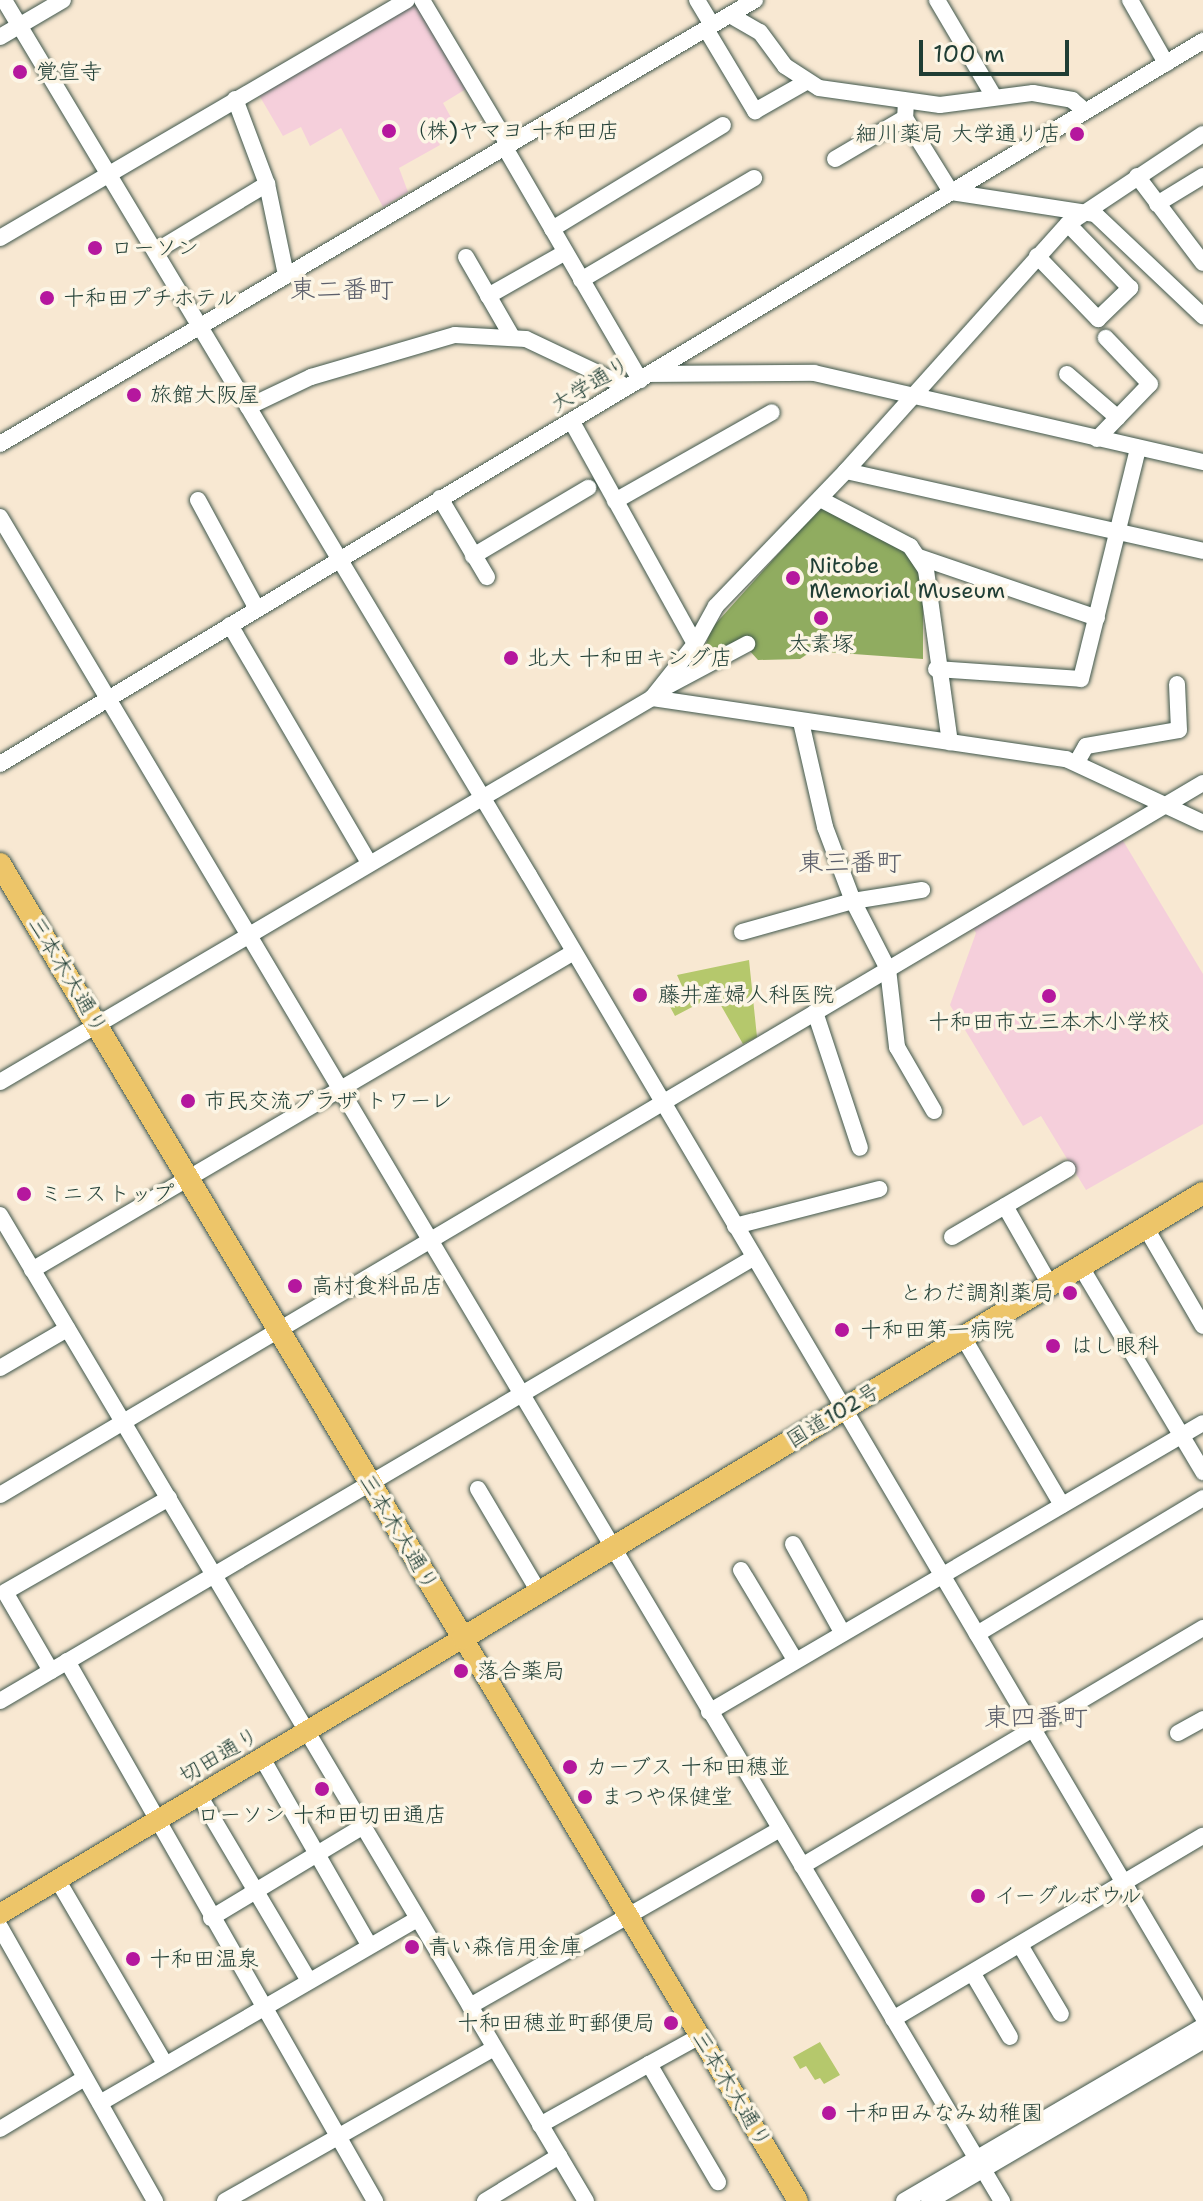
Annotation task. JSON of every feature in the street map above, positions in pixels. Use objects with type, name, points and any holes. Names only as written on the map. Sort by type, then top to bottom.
[{"type":"highway","name":"三本木大通り","points":[[0,864],[463,1638]]},
{"type":"highway","name":"国道102号","points":[[463,1638],[1203,1193]]},
{"type":"main road","name":"切田通り","points":[[1,1914],[463,1638]]},
{"type":"main road","name":"三本木大通り","points":[[463,1638],[798,2201]]},
{"type":"street","points":[[4,0],[574,952],[1203,2017]]},
{"type":"street","points":[[0,37],[63,0]]},
{"type":"street","points":[[0,238],[407,0]]},
{"type":"street","points":[[422,0],[639,380]]},
{"type":"street","points":[[697,0],[755,111],[806,82]]},
{"type":"street","points":[[0,444],[755,0]]},
{"type":"street","points":[[937,0],[993,95]]},
{"type":"street","points":[[1130,0],[1166,63]]},
{"type":"street","points":[[730,15],[760,32],[785,66],[806,82],[906,109],[993,95],[1033,93],[1072,100],[1085,111]]},
{"type":"street","name":"大学通り","points":[[0,764],[1203,41]]},
{"type":"street","points":[[235,99],[267,184],[286,275]]},
{"type":"street","points":[[835,159],[906,109]]},
{"type":"street","points":[[906,109],[951,192],[1095,214],[1201,311]]},
{"type":"street","points":[[552,229],[723,125]]},
{"type":"street","points":[[654,695],[695,644],[716,606],[846,471],[1068,224],[1083,210],[1203,134]]},
{"type":"street","points":[[1137,176],[1203,263]]},
{"type":"street","points":[[1157,204],[1203,176]]},
{"type":"street","points":[[581,280],[754,178]]},
{"type":"street","points":[[156,251],[267,184]]},
{"type":"street","points":[[1037,256],[1098,319],[1130,288],[1068,224]]},
{"type":"street","points":[[488,296],[564,253]]},
{"type":"street","points":[[466,257],[511,335]]},
{"type":"street","points":[[248,407],[311,377],[425,341],[511,335],[639,380],[814,373],[1203,462]]},
{"type":"street","points":[[1097,439],[1150,384],[1106,338]]},
{"type":"street","points":[[1067,374],[1118,418]]},
{"type":"street","points":[[615,501],[772,412]]},
{"type":"street","points":[[572,422],[695,644]]},
{"type":"street","points":[[936,669],[1081,679],[1138,448]]},
{"type":"street","points":[[846,471],[1203,551]]},
{"type":"street","points":[[473,556],[588,488]]},
{"type":"street","points":[[440,498],[487,577]]},
{"type":"street","points":[[820,499],[910,546],[919,557],[929,588],[936,669],[950,742]]},
{"type":"street","points":[[198,500],[257,609]]},
{"type":"street","points":[[0,517],[1002,2201]]},
{"type":"street","points":[[919,557],[1097,618]]},
{"type":"street","points":[[230,625],[369,863]]},
{"type":"street","points":[[0,1082],[654,695],[747,644]]},
{"type":"street","points":[[1077,762],[1086,746],[1179,730],[1177,684]]},
{"type":"street","points":[[654,695],[801,722],[1077,762],[1203,823]]},
{"type":"street","points":[[801,722],[815,797],[853,901],[888,969],[897,1047],[934,1111]]},
{"type":"street","points":[[0,1495],[1203,783]]},
{"type":"street","points":[[742,932],[853,901],[922,890]]},
{"type":"street","points":[[32,1270],[574,952]]},
{"type":"street","points":[[815,1012],[860,1148]]},
{"type":"street","points":[[952,1237],[1068,1169]]},
{"type":"street","points":[[735,1226],[879,1189]]},
{"type":"street","points":[[1005,1206],[1050,1285]]},
{"type":"street","points":[[0,1215],[586,2201]]},
{"type":"street","points":[[1146,1228],[1203,1326]]},
{"type":"street","points":[[0,1701],[753,1258]]},
{"type":"street","points":[[1081,1267],[1203,1472]]},
{"type":"street","points":[[0,1368],[67,1329]]},
{"type":"street","points":[[963,1337],[1062,1505]]},
{"type":"street","points":[[709,1712],[1203,1423]]},
{"type":"street","points":[[478,1489],[539,1592]]},
{"type":"street","points":[[51,1671],[5,1592],[169,1498]]},
{"type":"street","points":[[977,1634],[1203,1498]]},
{"type":"street","points":[[793,1544],[842,1632]]},
{"type":"street","points":[[741,1570],[795,1660]]},
{"type":"street","points":[[802,1866],[1203,1628]]},
{"type":"street","points":[[67,1661],[375,2201]]},
{"type":"street","points":[[1178,1733],[1203,1719]]},
{"type":"street","points":[[262,1758],[369,1945]]},
{"type":"street","points":[[199,1795],[309,1981]]},
{"type":"street","points":[[211,1918],[362,1827]]},
{"type":"street","points":[[470,2006],[626,1913],[780,1829]]},
{"type":"street","points":[[893,2019],[1203,1836]]},
{"type":"street","points":[[57,1879],[165,2064]]},
{"type":"street","points":[[1,1914],[85,2078],[155,2201]]},
{"type":"street","points":[[100,2103],[417,1919]]},
{"type":"street","points":[[1020,1945],[1061,2014]]},
{"type":"street","points":[[973,1974],[1010,2037]]},
{"type":"street","points":[[929,2201],[980,2164],[1203,2026]]},
{"type":"street","points":[[540,2125],[700,2036]]},
{"type":"street","points":[[904,2201],[980,2164],[1203,2041]]},
{"type":"street","points":[[225,2201],[253,2194],[339,2136],[494,2048]]},
{"type":"street","points":[[649,2064],[718,2182]]},
{"type":"street","points":[[0,2129],[85,2078]]},
{"type":"street","points":[[485,2201],[559,2156]]},
{"type":"shaded area","points":[[412,4],[417,5],[466,89],[443,103],[453,121],[434,132],[440,145],[399,168],[408,192],[383,207],[341,128],[310,146],[301,127],[283,136],[259,95]]},
{"type":"shaded area","name":"十和田市立三本木小学校","points":[[1122,839],[1203,974],[1203,1124],[1086,1190],[1041,1116],[1023,1126],[950,1005],[976,933],[973,928]]},
{"type":"green space","points":[[823,504],[890,529],[914,560],[923,590],[923,659],[812,651],[800,659],[758,660],[740,640],[716,649],[705,647],[711,629]]},
{"type":"green space","points":[[749,960],[757,1037],[743,1044],[715,995],[675,1016],[668,1003],[686,995],[677,975]]},
{"type":"green space","points":[[820,2042],[840,2075],[824,2084],[820,2078],[815,2080],[806,2066],[800,2069],[793,2057]]},
{"type":"place","name":"覚宣寺","points":[[20,72]]},
{"type":"place","name":"（株)ヤマヨ 十和田店","points":[[389,131]]},
{"type":"place","name":"細川薬局 大学通り店","points":[[1077,134]]},
{"type":"place","name":"ローソン","points":[[95,248]]},
{"type":"place","name":"十和田プチホテル","points":[[47,298]]},
{"type":"place","name":"旅館大阪屋","points":[[134,395]]},
{"type":"place","name":"Nitobe Memorial Museum","points":[[793,578]]},
{"type":"place","name":"太素塚","points":[[821,618]]},
{"type":"place","name":"北大 十和田キング店","points":[[511,658]]},
{"type":"place","name":"藤井産婦人科医院","points":[[640,995]]},
{"type":"place","name":"十和田市立三本木小学校","points":[[1049,996]]},
{"type":"place","name":"市民交流プラザ トワーレ","points":[[188,1101]]},
{"type":"place","name":"ミニストップ","points":[[24,1194]]},
{"type":"place","name":"高村食料品店","points":[[295,1286]]},
{"type":"place","name":"とわだ調剤薬局","points":[[1070,1293]]},
{"type":"place","name":"十和田第一病院","points":[[842,1330]]},
{"type":"place","name":"はし眼科","points":[[1053,1346]]},
{"type":"place","name":"落合薬局","points":[[461,1671]]},
{"type":"place","name":"カーブス 十和田穂並","points":[[570,1767]]},
{"type":"place","name":"ローソン 十和田切田通店","points":[[322,1789]]},
{"type":"place","name":"まつや保健堂","points":[[585,1797]]},
{"type":"place","name":"イーグルボウル","points":[[978,1896]]},
{"type":"place","name":"青い森信用金庫","points":[[412,1947]]},
{"type":"place","name":"十和田温泉","points":[[133,1959]]},
{"type":"place","name":"十和田穂並町郵便局","points":[[671,2023]]},
{"type":"place","name":"十和田みなみ幼稚園","points":[[829,2113]]},
{"type":"district","name":"東二番町","points":[[342,289]]},
{"type":"district","name":"東三番町","points":[[850,862]]},
{"type":"district","name":"東四番町","points":[[1036,1717]]}]
